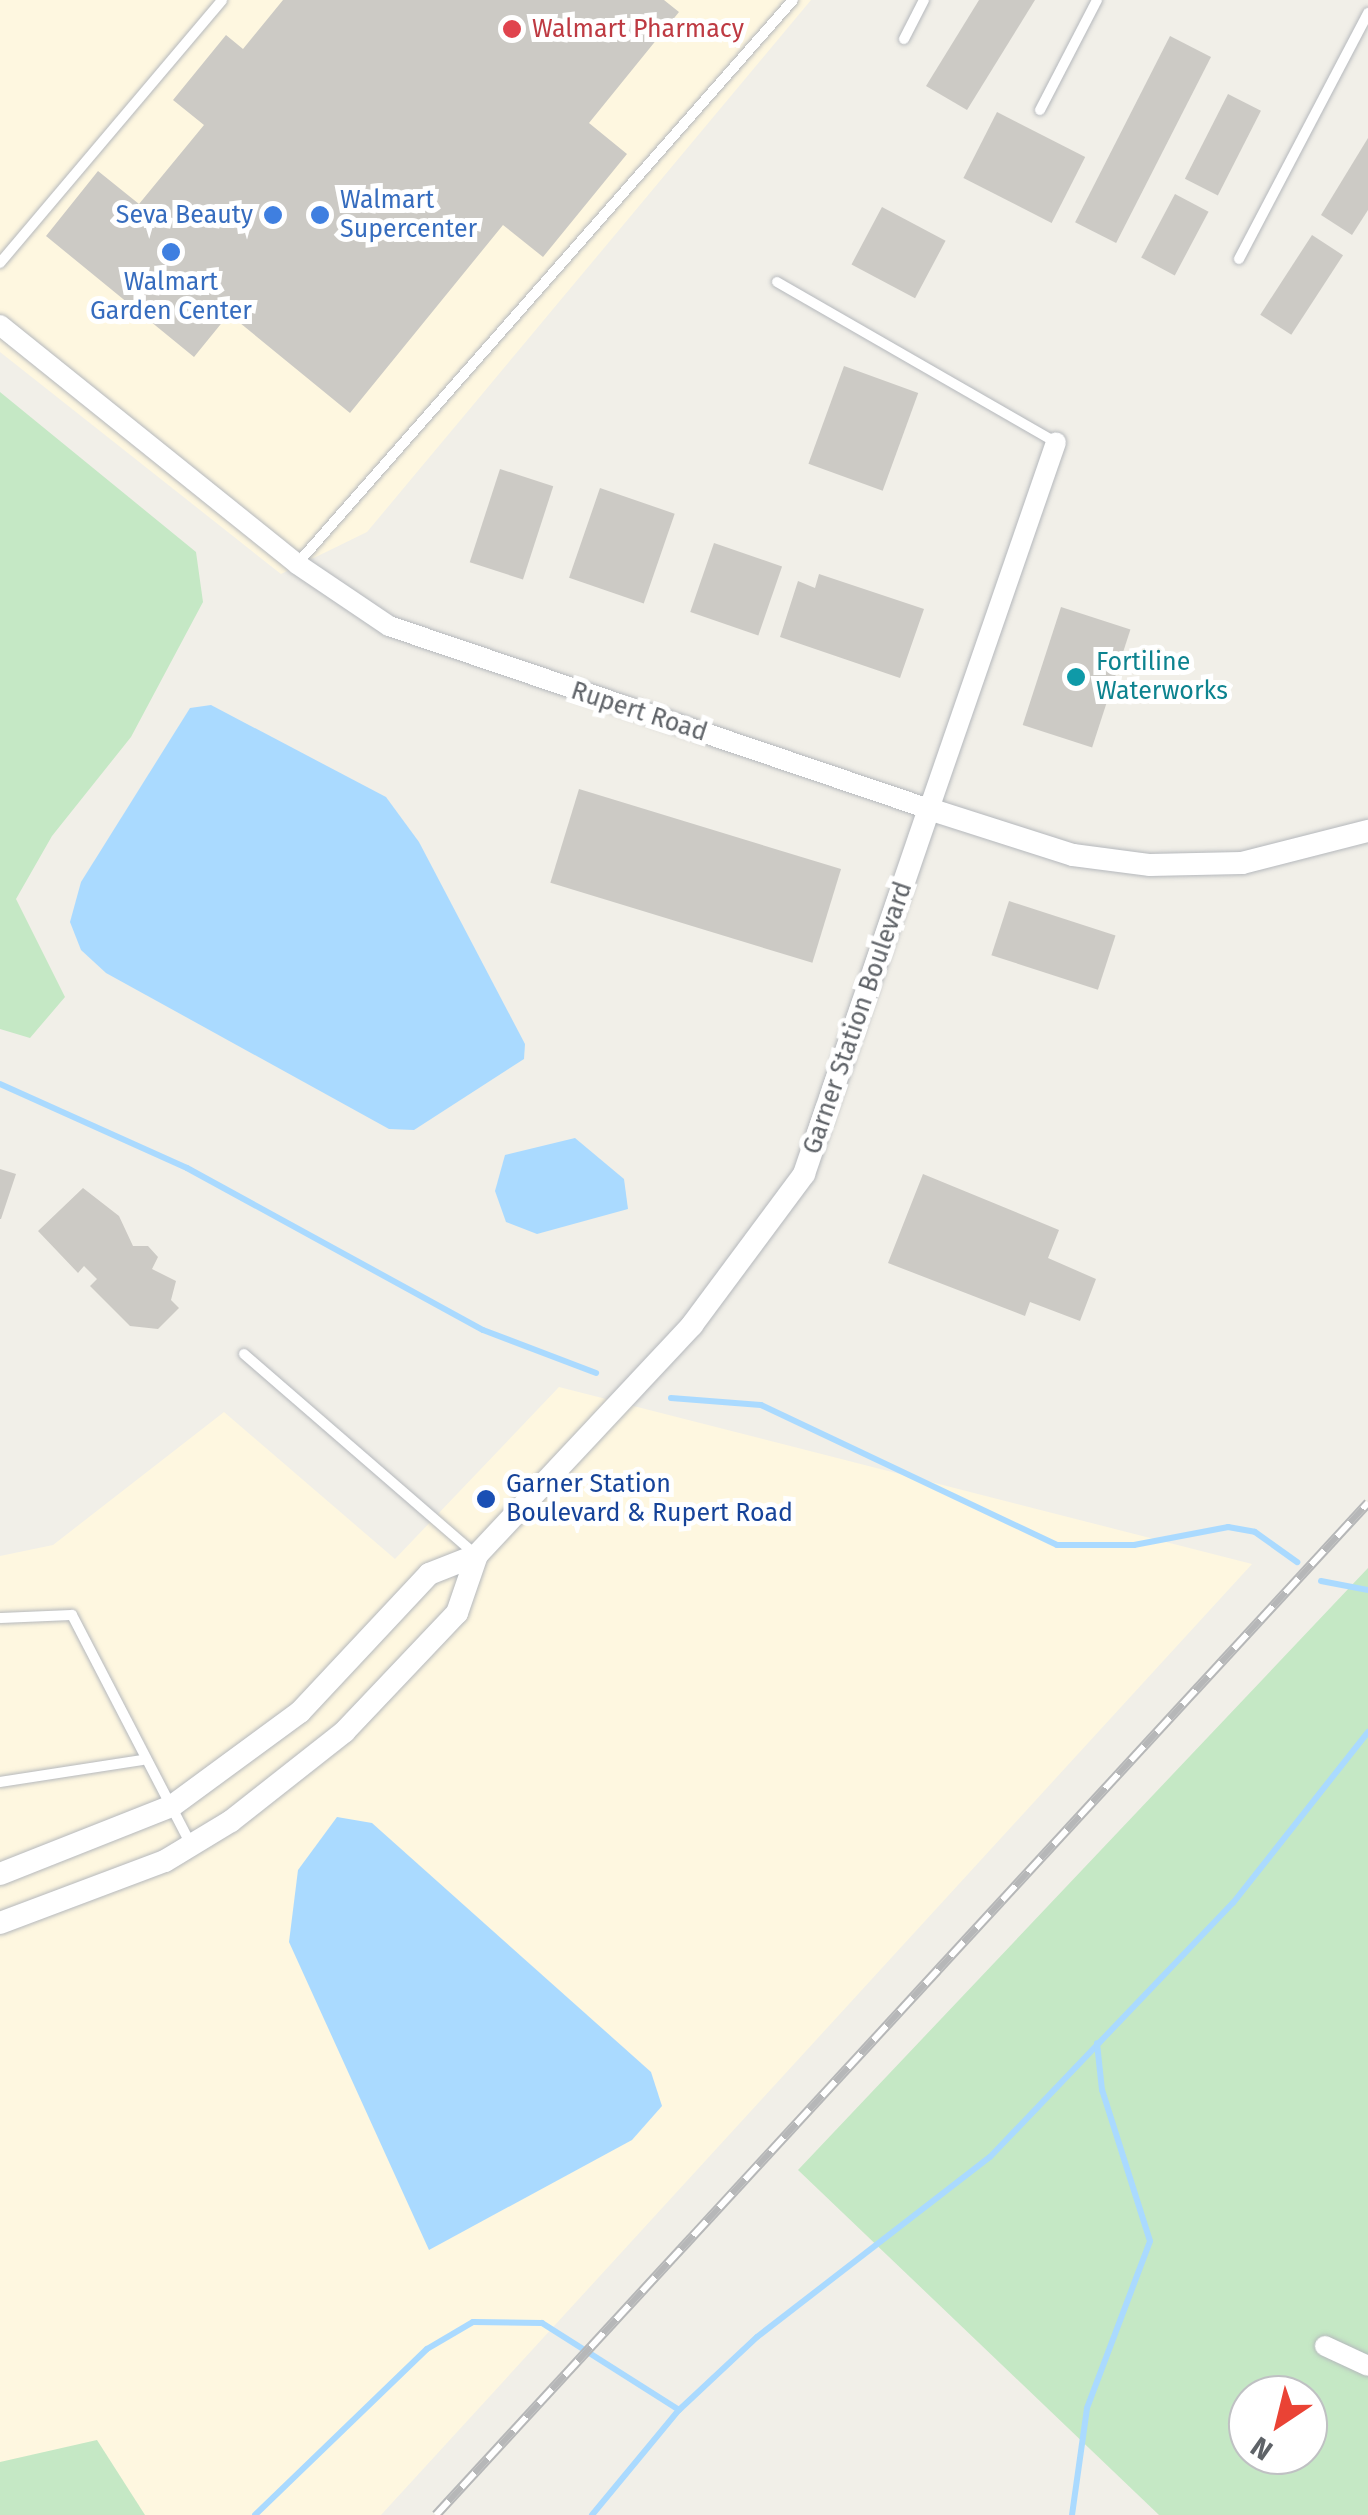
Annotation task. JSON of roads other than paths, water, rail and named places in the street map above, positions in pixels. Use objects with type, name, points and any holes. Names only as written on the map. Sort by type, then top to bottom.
[{"type":"street","name":"Rupert Road","points":[[0,325],[297,564],[422,641],[1074,855],[1150,865],[1242,863],[1368,831]]},
{"type":"street","name":"Garner Station Boulevard","points":[[0,1922],[192,1846],[344,1732],[458,1613],[477,1555],[692,1325],[804,1174],[1056,442]]},
{"type":"street","name":"Garner Station Boulevard","points":[[0,1874],[172,1806],[300,1712],[429,1574],[477,1555]]},
{"type":"street","points":[[1325,2346],[1368,2366]]},
{"type":"lane","points":[[0,263],[222,0]]},
{"type":"lane","points":[[297,564],[793,0]]},
{"type":"lane","points":[[904,39],[924,0]]},
{"type":"lane","points":[[1040,110],[1097,0]]},
{"type":"lane","points":[[1239,259],[1368,13]]},
{"type":"lane","points":[[777,282],[1056,442]]},
{"type":"lane","points":[[244,1354],[477,1555]]},
{"type":"lane","points":[[0,1618],[72,1615],[142,1760],[192,1846]]},
{"type":"lane","points":[[0,1782],[142,1760]]},
{"type":"water","points":[[211,705],[386,797],[419,842],[525,1044],[524,1059],[414,1130],[389,1129],[106,973],[81,950],[70,922],[81,882],[190,708]]},
{"type":"water","points":[[575,1138],[624,1179],[628,1209],[537,1234],[506,1222],[495,1191],[505,1155]]},
{"type":"water","points":[[337,1817],[372,1823],[651,2072],[662,2106],[632,2140],[429,2250],[289,1942],[298,1870]]},
{"type":"waterway","points":[[0,1084],[187,1168],[483,1330],[596,1373]]},
{"type":"waterway","points":[[671,1398],[761,1405],[1057,1545],[1134,1545],[1228,1527],[1255,1532],[1297,1562]]},
{"type":"waterway","points":[[1321,1581],[1368,1590]]},
{"type":"waterway","points":[[592,2515],[679,2410],[757,2337],[990,2157],[1233,1903],[1368,1732]]},
{"type":"waterway","points":[[1072,2515],[1087,2408],[1150,2241],[1102,2090],[1097,2043]]},
{"type":"waterway","points":[[255,2515],[427,2349],[473,2322],[542,2323],[679,2410]]},
{"type":"railway","points":[[436,2515],[1368,1503]]},
{"type":"place","name":"Walmart Pharmacy","points":[[512,29]]},
{"type":"place","name":"Seva Beauty","points":[[273,215]]},
{"type":"place","name":"Walmart Supercenter","points":[[320,215]]},
{"type":"place","name":"Walmart Garden Center","points":[[171,252]]},
{"type":"place","name":"Fortiline Waterworks","points":[[1076,677]]},
{"type":"place","name":"Garner Station Boulevard & Rupert Road","points":[[486,1499]]}]
